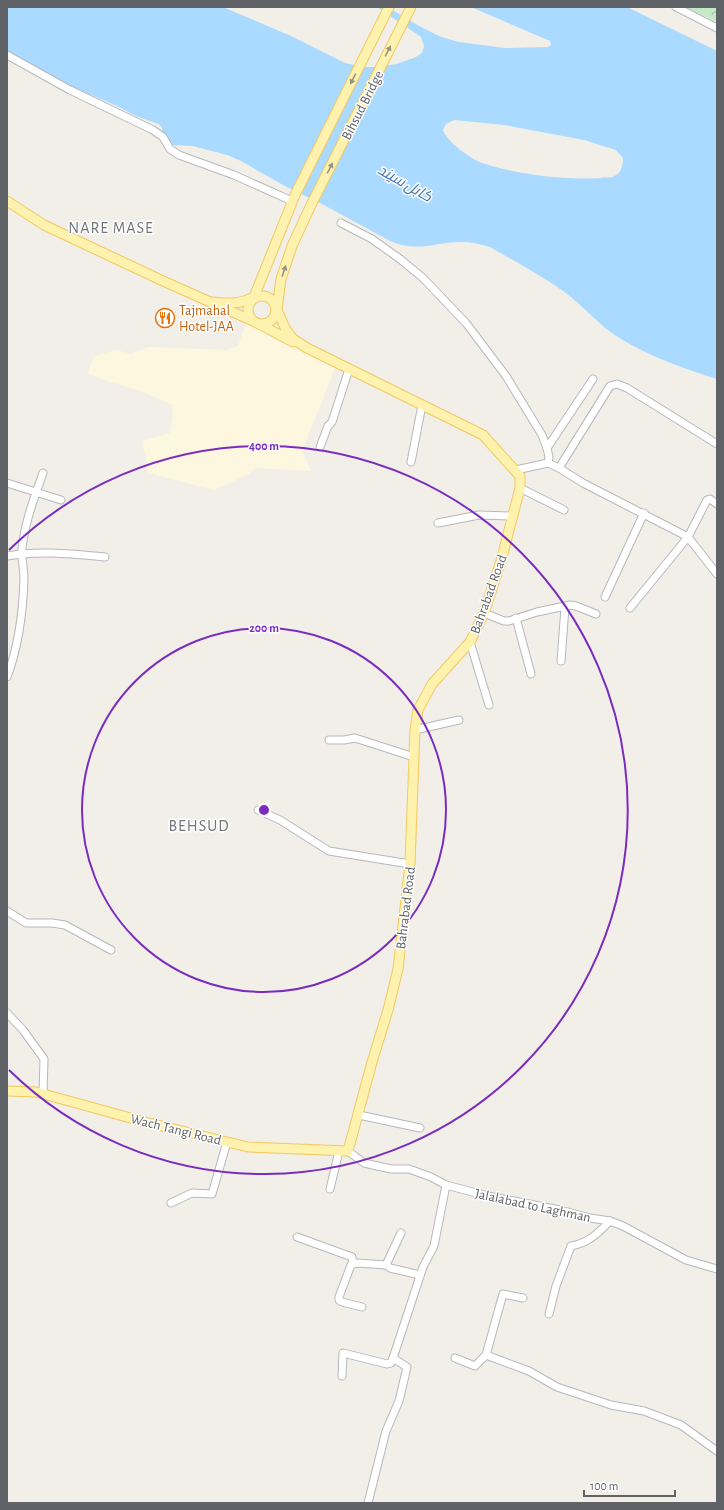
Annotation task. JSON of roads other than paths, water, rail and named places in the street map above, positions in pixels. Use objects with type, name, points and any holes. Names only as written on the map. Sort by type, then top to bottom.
[{"type":"main road","points":[[277,310],[271,321],[263,324],[256,323],[248,314],[249,305],[254,297],[294,198],[389,7]]},
{"type":"main road","name":"Bihsud Bridge","points":[[277,310],[284,272],[292,246],[411,7]]},
{"type":"main road","points":[[7,201],[44,225],[256,323],[483,435],[516,470]]},
{"type":"main road","points":[[212,302],[234,304],[245,302],[254,297],[263,296],[271,298],[274,301],[286,330],[293,339],[307,348]]},
{"type":"main road","name":"Bahrabad Road","points":[[344,1151],[359,1115],[372,1062],[396,981],[410,864],[414,730],[418,710],[432,684],[470,642],[484,613],[501,560],[520,488],[520,476],[516,470]]},
{"type":"main road","name":"Wach Tangi Road","points":[[7,1091],[43,1094],[145,1122],[248,1147],[344,1151]]},
{"type":"street","points":[[676,7],[717,28]]},
{"type":"street","points":[[7,56],[70,90],[153,130],[163,137],[170,149],[179,155],[294,198]]},
{"type":"street","points":[[341,223],[372,239],[400,259],[422,278],[466,323],[506,376],[542,435],[548,448],[548,463]]},
{"type":"street","points":[[320,447],[328,426],[332,422],[350,369]]},
{"type":"street","points":[[548,448],[593,379]]},
{"type":"street","points":[[559,468],[610,386],[618,384],[627,388],[717,444]]},
{"type":"street","points":[[411,462],[422,405]]},
{"type":"street","points":[[516,470],[548,463],[559,468],[583,483],[688,537],[717,574]]},
{"type":"street","points":[[7,678],[21,617],[24,578],[21,554],[24,530],[43,473]]},
{"type":"street","points":[[7,483],[61,500]]},
{"type":"street","points":[[520,488],[564,510]]},
{"type":"street","points":[[630,608],[688,537],[707,500],[710,499],[717,504]]},
{"type":"street","points":[[605,597],[644,514]]},
{"type":"street","points":[[438,523],[479,515],[512,516]]},
{"type":"street","points":[[7,556],[21,554],[60,554],[105,557]]},
{"type":"street","points":[[484,613],[504,621],[509,621],[537,612],[570,605],[596,614]]},
{"type":"street","points":[[561,661],[565,606]]},
{"type":"street","points":[[516,618],[531,674]]},
{"type":"street","points":[[470,642],[489,706]]},
{"type":"street","points":[[414,730],[459,720]]},
{"type":"street","points":[[329,740],[355,738],[414,757]]},
{"type":"street","points":[[258,810],[280,820],[329,851],[410,864]]},
{"type":"street","points":[[7,911],[26,923],[52,923],[65,925],[111,950]]},
{"type":"street","points":[[7,1012],[23,1030],[44,1059],[43,1094]]},
{"type":"street","points":[[359,1115],[420,1128]]},
{"type":"street","points":[[172,1203],[192,1193],[212,1194],[227,1142]]},
{"type":"street","points":[[330,1189],[344,1151]]},
{"type":"street","name":"Jalalabad to Laghman","points":[[344,1151],[364,1163],[391,1169],[409,1169],[431,1177],[446,1185],[488,1196],[610,1221],[623,1226],[686,1260],[717,1268]]},
{"type":"street","points":[[342,1376],[343,1353],[387,1364],[391,1363],[420,1275],[434,1246],[446,1185]]},
{"type":"street","points":[[549,1314],[556,1286],[571,1246],[582,1244],[598,1234],[610,1221]]},
{"type":"street","points":[[386,1265],[401,1233]]},
{"type":"street","points":[[297,1237],[352,1257],[353,1264],[339,1300],[362,1307]]},
{"type":"street","points":[[353,1264],[386,1265],[390,1268],[420,1275]]},
{"type":"street","points":[[455,1358],[475,1366],[481,1361],[486,1355],[503,1294],[523,1298]]},
{"type":"street","points":[[486,1355],[529,1371],[557,1387],[611,1405],[644,1411],[681,1425],[717,1451]]},
{"type":"street","points":[[368,1503],[386,1431],[399,1401],[407,1367],[393,1358]]},
{"type":"water","name":"کابل سيند","points":[[7,7],[223,7],[291,36],[345,63],[363,67],[374,67],[397,64],[416,57],[422,53],[424,46],[421,37],[377,7],[387,7],[441,37],[459,42],[505,48],[547,47],[551,44],[550,41],[471,7],[627,7],[717,51],[717,379],[668,362],[621,339],[613,334],[563,291],[490,247],[469,242],[452,242],[418,247],[390,241],[322,204],[283,185],[241,161],[227,155],[193,146],[172,145],[163,134],[162,128],[159,124],[136,116],[115,105],[65,84],[7,51]],"holes":[[[454,120],[504,125],[584,140],[616,150],[623,158],[622,167],[618,174],[612,177],[587,178],[549,177],[511,171],[477,161],[449,140],[443,130],[446,124]]]},
{"type":"place","name":"Tajmahal Hotel-JAA","points":[[165,318]]},
{"type":"district","name":"NARE MASE","points":[[111,227]]},
{"type":"district","name":"BEHSUD","points":[[199,825]]}]
